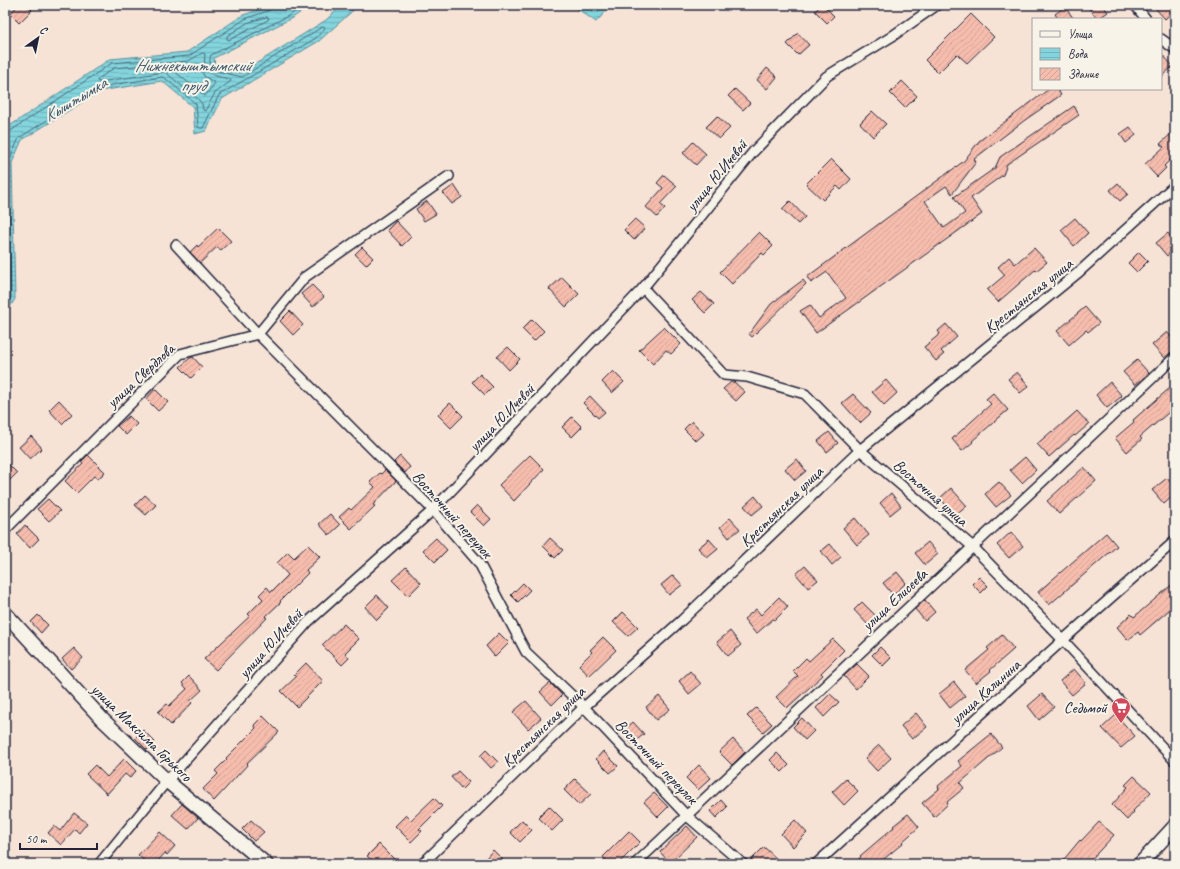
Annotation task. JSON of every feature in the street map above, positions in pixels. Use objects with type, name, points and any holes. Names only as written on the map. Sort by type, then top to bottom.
[{"type":"street","name":"улица Ю.Ичевой","points":[[99,864],[166,781],[308,622],[433,510],[643,288],[753,152],[827,76],[891,37],[937,5]]},
{"type":"street","points":[[1135,5],[1145,18]]},
{"type":"street","points":[[1162,40],[1175,49]]},
{"type":"street","points":[[258,334],[305,277],[449,176]]},
{"type":"street","name":"Крестьянская улица","points":[[422,864],[584,707],[682,620],[860,450],[1079,272],[1175,185]]},
{"type":"street","name":"Восточный переулок","points":[[176,245],[258,334],[433,510],[479,563],[526,652],[584,707],[686,814],[742,864]]},
{"type":"street","name":"Восточная улица","points":[[643,288],[724,375],[747,377],[805,394],[860,450],[972,547],[1063,640],[1175,761]]},
{"type":"street","name":"улица Свердлова","points":[[5,530],[180,354],[258,334]]},
{"type":"street","name":"улица Елисеева","points":[[635,864],[686,814],[1175,357]]},
{"type":"street","name":"улица Калинина","points":[[816,864],[1063,640],[1175,541]]},
{"type":"street","name":"улица Максима Горького","points":[[5,613],[102,719],[166,781],[266,864]]},
{"type":"street","points":[[1140,864],[1175,826]]},
{"type":"water","name":"Нижнекыштымский пруд","points":[[273,5],[312,5],[292,18],[214,58],[215,67],[241,73],[326,20],[342,5],[359,5],[319,41],[222,99],[206,131],[195,134],[193,107],[162,81],[100,91],[22,140],[12,163],[15,299],[5,315],[5,129],[110,59],[187,52],[243,15]]},
{"type":"water","points":[[572,5],[612,5],[596,22]]},
{"type":"building","points":[[18,5],[26,5],[32,10],[19,23],[10,14]]},
{"type":"building","points":[[823,5],[834,16],[827,23],[815,11]]},
{"type":"building","points":[[1086,5],[1102,5],[1108,12],[1097,18]]},
{"type":"building","points":[[1161,5],[1175,5],[1175,10],[1165,19],[1156,9]]},
{"type":"building","points":[[1065,7],[1073,18],[1057,18],[1055,14]]},
{"type":"building","points":[[971,14],[994,37],[967,63],[957,54],[938,73],[925,60]]},
{"type":"building","points":[[798,33],[809,45],[798,55],[787,44]]},
{"type":"building","points":[[1162,54],[1173,66],[1162,76]]},
{"type":"building","points":[[767,68],[777,77],[767,89],[757,80]]},
{"type":"building","points":[[902,81],[917,96],[905,108],[890,93]]},
{"type":"building","points":[[735,89],[750,103],[743,110],[728,96]]},
{"type":"building","points":[[1048,90],[1058,90],[1061,95],[974,159],[976,162],[952,194],[946,186],[925,201],[944,228],[965,213],[954,197],[995,168],[1000,157],[1074,106],[1079,115],[1007,164],[1003,175],[971,198],[982,214],[816,333],[800,311],[810,305],[819,318],[846,298],[827,272],[811,283],[807,277],[964,161],[979,141]]},
{"type":"building","points":[[872,111],[886,124],[873,137],[860,123]]},
{"type":"building","points":[[717,116],[730,128],[719,139],[706,127]]},
{"type":"building","points":[[1130,127],[1136,135],[1126,143],[1120,134]]},
{"type":"building","points":[[1175,130],[1175,155],[1164,166],[1166,168],[1157,177],[1145,164],[1164,147],[1160,144]]},
{"type":"building","points":[[693,142],[706,154],[696,165],[683,153]]},
{"type":"building","points":[[831,159],[851,179],[841,190],[837,186],[823,200],[806,184]]},
{"type":"building","points":[[664,175],[677,186],[660,204],[665,208],[657,217],[646,207],[663,188],[657,183]]},
{"type":"building","points":[[1118,183],[1128,194],[1120,201],[1110,190]]},
{"type":"building","points":[[454,185],[462,197],[452,204],[443,193]]},
{"type":"building","points":[[427,201],[436,214],[424,221],[416,209]]},
{"type":"building","points":[[790,201],[805,217],[798,224],[782,209]]},
{"type":"building","points":[[1075,218],[1088,233],[1074,246],[1061,230]]},
{"type":"building","points":[[635,219],[645,228],[634,240],[624,230]]},
{"type":"building","points":[[396,221],[411,237],[402,246],[387,230]]},
{"type":"building","points":[[218,228],[231,241],[221,250],[217,247],[200,263],[190,252],[197,245],[198,247]]},
{"type":"building","points":[[759,232],[773,246],[764,255],[762,253],[732,284],[720,272]]},
{"type":"building","points":[[1168,233],[1175,242],[1175,249],[1167,256],[1156,243]]},
{"type":"building","points":[[362,247],[373,258],[366,265],[355,254]]},
{"type":"building","points":[[1034,248],[1047,262],[1036,271],[1035,270],[998,302],[987,290],[1005,275],[998,267],[1009,257],[1015,264]]},
{"type":"building","points":[[1139,252],[1148,261],[1137,272],[1128,263]]},
{"type":"building","points":[[562,277],[579,294],[566,307],[549,289]]},
{"type":"building","points":[[803,280],[806,284],[752,337],[749,334],[771,304]]},
{"type":"building","points":[[312,285],[324,297],[313,307],[301,294]]},
{"type":"building","points":[[701,292],[714,304],[705,313],[692,300]]},
{"type":"building","points":[[1085,307],[1099,323],[1088,332],[1086,330],[1069,345],[1057,331]]},
{"type":"building","points":[[290,311],[303,325],[293,335],[280,321]]},
{"type":"building","points":[[532,319],[544,331],[534,341],[522,329]]},
{"type":"building","points":[[946,324],[957,337],[941,351],[944,354],[936,361],[924,347],[940,334],[938,331]]},
{"type":"building","points":[[664,327],[681,344],[671,354],[666,350],[653,364],[639,350]]},
{"type":"building","points":[[1167,332],[1175,341],[1175,349],[1164,358],[1152,345]]},
{"type":"building","points":[[508,347],[520,359],[509,370],[497,357]]},
{"type":"building","points":[[193,357],[202,367],[191,378],[180,367]]},
{"type":"building","points":[[1137,360],[1149,373],[1135,385],[1123,372]]},
{"type":"building","points":[[613,371],[624,382],[612,393],[602,382]]},
{"type":"building","points":[[1017,372],[1029,386],[1020,393],[1008,379]]},
{"type":"building","points":[[480,374],[493,387],[485,395],[472,382]]},
{"type":"building","points":[[886,380],[897,393],[884,405],[872,392]]},
{"type":"building","points":[[731,382],[734,382],[745,392],[736,401],[723,389]]},
{"type":"building","points":[[1110,382],[1122,396],[1107,408],[1096,395]]},
{"type":"building","points":[[1171,387],[1175,392],[1175,407],[1140,437],[1142,439],[1127,452],[1115,438]]},
{"type":"building","points":[[155,389],[168,402],[158,411],[146,399]]},
{"type":"building","points":[[993,393],[1008,410],[962,451],[952,439],[991,404],[986,399]]},
{"type":"building","points":[[853,394],[871,413],[860,423],[842,403]]},
{"type":"building","points":[[590,396],[605,412],[598,418],[583,403]]},
{"type":"building","points":[[59,400],[72,414],[62,424],[49,410]]},
{"type":"building","points":[[450,403],[463,416],[451,428],[438,415]]},
{"type":"building","points":[[1077,411],[1089,424],[1049,457],[1037,444]]},
{"type":"building","points":[[129,416],[137,424],[126,435],[117,426]]},
{"type":"building","points":[[572,417],[582,427],[572,437],[562,427]]},
{"type":"building","points":[[692,421],[704,434],[696,441],[684,429]]},
{"type":"building","points":[[829,432],[838,443],[827,452],[818,441]]},
{"type":"building","points":[[31,436],[42,448],[30,459],[19,447]]},
{"type":"building","points":[[88,455],[105,472],[98,479],[94,476],[77,493],[65,481],[83,464],[81,462]]},
{"type":"building","points":[[530,455],[544,469],[514,501],[499,485]]},
{"type":"building","points":[[400,456],[410,467],[405,473],[394,462]]},
{"type":"building","points":[[1025,457],[1036,470],[1022,483],[1010,470]]},
{"type":"building","points":[[797,459],[806,471],[795,480],[785,469]]},
{"type":"building","points":[[5,461],[17,473],[5,485]]},
{"type":"building","points":[[1084,467],[1096,481],[1059,514],[1047,501]]},
{"type":"building","points":[[385,470],[396,481],[373,505],[375,506],[351,529],[339,517],[349,508],[351,510],[375,487],[370,482]]},
{"type":"building","points":[[1167,478],[1175,488],[1175,494],[1164,504],[1152,490]]},
{"type":"building","points":[[999,482],[1011,495],[996,507],[985,494]]},
{"type":"building","points":[[951,488],[967,506],[955,516],[940,498]]},
{"type":"building","points":[[891,493],[901,506],[890,515],[880,503]]},
{"type":"building","points":[[145,495],[156,505],[146,515],[135,505]]},
{"type":"building","points":[[755,496],[763,506],[752,515],[744,506]]},
{"type":"building","points":[[48,499],[60,511],[49,521],[37,509]]},
{"type":"building","points":[[477,505],[491,519],[484,526],[470,512]]},
{"type":"building","points":[[330,514],[340,525],[329,535],[319,524]]},
{"type":"building","points":[[730,518],[740,529],[729,538],[720,527]]},
{"type":"building","points":[[855,518],[869,535],[857,545],[843,528]]},
{"type":"building","points":[[25,525],[39,539],[30,548],[17,534]]},
{"type":"building","points":[[1011,532],[1023,546],[1009,558],[997,545]]},
{"type":"building","points":[[1106,533],[1117,546],[1049,605],[1038,592]]},
{"type":"building","points":[[436,538],[447,550],[435,562],[423,550]]},
{"type":"building","points":[[550,538],[563,550],[555,558],[543,546]]},
{"type":"building","points":[[709,539],[718,549],[707,558],[698,548]]},
{"type":"building","points":[[928,542],[938,554],[925,565],[915,553]]},
{"type":"building","points":[[830,544],[841,557],[832,565],[821,551]]},
{"type":"building","points":[[308,545],[320,557],[306,570],[308,573],[265,617],[267,618],[216,670],[204,659],[250,616],[248,614],[263,599],[259,595],[267,587],[271,592],[288,575],[277,563],[288,552],[294,558]]},
{"type":"building","points":[[805,566],[818,580],[808,588],[796,574]]},
{"type":"building","points":[[406,567],[421,583],[408,596],[392,580]]},
{"type":"building","points":[[897,572],[906,583],[893,595],[883,583]]},
{"type":"building","points":[[673,575],[682,585],[669,595],[661,585]]},
{"type":"building","points":[[979,577],[988,586],[981,593],[972,584]]},
{"type":"building","points":[[1175,582],[1175,605],[1140,635],[1138,632],[1128,640],[1117,627],[1131,614],[1134,617]]},
{"type":"building","points":[[523,583],[530,590],[518,602],[511,595]]},
{"type":"building","points":[[377,595],[389,608],[377,620],[365,607]]},
{"type":"building","points":[[779,597],[788,607],[775,620],[773,619],[756,634],[744,619],[756,609],[761,615]]},
{"type":"building","points":[[925,600],[935,612],[925,621],[915,609]]},
{"type":"building","points":[[862,602],[877,617],[869,626],[854,610]]},
{"type":"building","points":[[623,612],[638,627],[628,636],[613,622]]},
{"type":"building","points":[[38,615],[48,625],[41,633],[31,622]]},
{"type":"building","points":[[344,624],[359,639],[345,653],[349,658],[342,665],[322,645]]},
{"type":"building","points":[[730,631],[741,645],[728,656],[717,642]]},
{"type":"building","points":[[499,633],[509,643],[495,657],[486,646]]},
{"type":"building","points":[[1002,635],[1014,649],[976,683],[965,670],[989,650],[987,648]]},
{"type":"building","points":[[603,637],[616,650],[589,676],[579,665],[592,652],[590,650]]},
{"type":"building","points":[[833,639],[844,650],[821,673],[823,675],[787,708],[776,697],[798,676],[793,671],[806,658],[809,661]]},
{"type":"building","points":[[880,647],[891,658],[883,666],[872,655]]},
{"type":"building","points":[[74,648],[83,658],[71,669],[62,659]]},
{"type":"building","points":[[306,663],[323,681],[297,707],[281,691],[296,677],[294,675]]},
{"type":"building","points":[[857,664],[869,676],[856,689],[844,676]]},
{"type":"building","points":[[1074,669],[1086,683],[1072,695],[1060,681]]},
{"type":"building","points":[[690,671],[701,684],[689,694],[679,681]]},
{"type":"building","points":[[189,676],[202,690],[190,701],[192,703],[171,725],[158,712],[167,704],[169,706],[187,689],[182,683]]},
{"type":"building","points":[[954,682],[965,696],[950,708],[939,694]]},
{"type":"building","points":[[550,683],[562,695],[552,705],[540,692]]},
{"type":"building","points":[[830,694],[839,702],[824,717],[816,708]]},
{"type":"building","points":[[1042,694],[1054,707],[1039,720],[1028,706]]},
{"type":"building","points":[[659,696],[670,709],[656,720],[646,707]]},
{"type":"building","points":[[526,701],[541,718],[528,729],[513,712]]},
{"type":"building","points":[[756,708],[772,724],[763,732],[747,716]]},
{"type":"building","points":[[916,713],[927,727],[912,739],[901,726]]},
{"type":"building","points":[[1116,715],[1135,736],[1121,748],[1102,728]]},
{"type":"building","points":[[263,716],[279,732],[247,763],[248,764],[214,801],[203,789],[218,774],[215,771],[227,759],[226,758],[256,728],[254,725]]},
{"type":"building","points":[[802,718],[814,731],[805,740],[793,727]]},
{"type":"building","points":[[633,722],[644,734],[632,744],[622,731]]},
{"type":"building","points":[[143,730],[155,742],[147,750],[135,738]]},
{"type":"building","points":[[991,734],[1002,747],[960,783],[964,788],[947,802],[948,804],[934,817],[922,803],[939,789],[938,786],[962,766],[958,761]]},
{"type":"building","points":[[733,739],[745,752],[732,765],[719,752]]},
{"type":"building","points":[[879,745],[891,758],[877,771],[865,758]]},
{"type":"building","points":[[486,750],[498,762],[491,768],[480,756]]},
{"type":"building","points":[[603,751],[618,766],[610,773],[596,759]]},
{"type":"building","points":[[777,753],[789,765],[782,772],[770,760]]},
{"type":"building","points":[[124,759],[136,771],[130,778],[125,774],[107,794],[86,774],[95,765],[107,777]]},
{"type":"building","points":[[699,765],[711,778],[698,790],[686,778]]},
{"type":"building","points":[[458,771],[469,782],[462,789],[451,777]]},
{"type":"building","points":[[1134,776],[1151,792],[1133,811],[1134,812],[1127,820],[1112,805],[1128,787],[1125,785]]},
{"type":"building","points":[[575,779],[591,794],[579,805],[564,790]]},
{"type":"building","points":[[846,779],[858,791],[844,805],[832,792]]},
{"type":"building","points":[[654,793],[668,807],[658,817],[644,802]]},
{"type":"building","points":[[434,798],[442,806],[419,829],[422,831],[411,842],[395,826],[406,815],[411,820]]},
{"type":"building","points":[[721,800],[727,807],[716,818],[710,811]]},
{"type":"building","points":[[182,804],[198,818],[188,829],[172,815]]},
{"type":"building","points":[[549,806],[563,820],[552,831],[538,817]]},
{"type":"building","points":[[74,813],[87,823],[79,833],[75,829],[61,845],[48,833],[54,826],[60,831]]},
{"type":"building","points":[[908,814],[919,827],[902,842],[903,843],[878,864],[853,864],[861,857],[860,856],[894,827],[893,826]]},
{"type":"building","points":[[251,820],[264,832],[254,841],[242,829]]},
{"type":"building","points":[[522,820],[532,830],[520,842],[510,832]]},
{"type":"building","points":[[795,820],[807,833],[793,847],[781,834]]},
{"type":"building","points":[[1099,822],[1114,835],[1087,864],[1060,864],[1080,840],[1081,841]]},
{"type":"building","points":[[687,826],[697,837],[670,863],[660,852]]},
{"type":"building","points":[[629,831],[640,842],[618,864],[610,864],[603,857]]},
{"type":"building","points":[[160,832],[175,846],[167,855],[165,853],[155,864],[148,864],[138,855]]},
{"type":"building","points":[[379,844],[395,860],[391,864],[376,864],[367,856]]},
{"type":"building","points":[[764,847],[777,859],[772,864],[749,864],[749,862]]},
{"type":"building","points":[[493,850],[503,860],[499,864],[492,864],[486,858]]},
{"type":"place","name":"Седьмой","points":[[1121,724]]},
{"type":"water label","name":"Кыштымка","points":[[75,99]]}]
